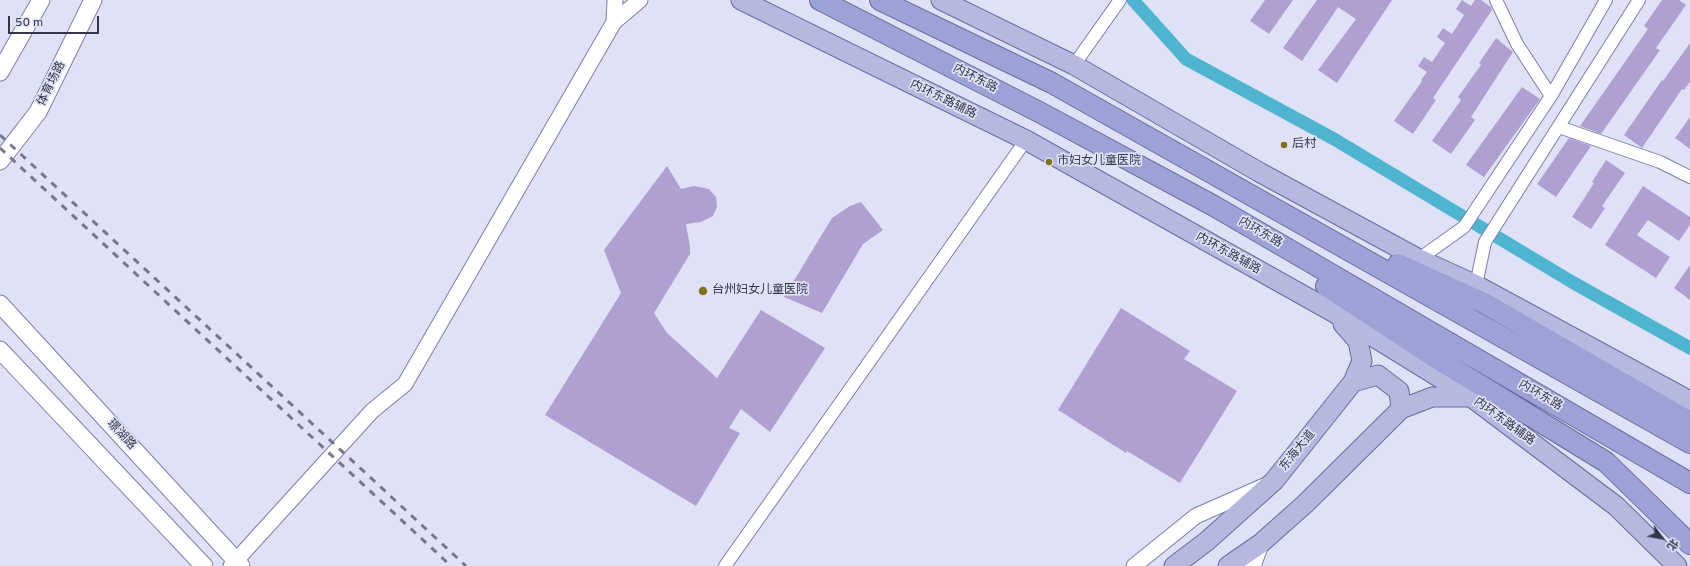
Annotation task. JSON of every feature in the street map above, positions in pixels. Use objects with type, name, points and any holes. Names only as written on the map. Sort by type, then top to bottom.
[{"type":"highway","name":"内环东路","points":[[820,0],[1041,113],[1214,206],[1690,483]]},
{"type":"highway","points":[[880,0],[1052,83],[1690,443]]},
{"type":"highway","points":[[1214,206],[1306,272],[1431,355],[1606,462],[1690,544]]},
{"type":"highway","points":[[1271,206],[1484,303],[1690,422]]},
{"type":"main road","points":[[0,72],[42,0]]},
{"type":"main road","name":"体育场路","points":[[0,161],[38,112],[93,0]]},
{"type":"main road","name":"内环东路辅路","points":[[741,0],[1026,140],[1333,312],[1471,397],[1616,506],[1677,566]]},
{"type":"main road","points":[[941,0],[1074,65],[1259,172],[1419,259],[1476,285],[1690,401]]},
{"type":"main road","name":"璟湖路","points":[[0,304],[238,565]]},
{"type":"main road","name":"东海大道","points":[[1174,566],[1207,541],[1274,481],[1353,382],[1362,361],[1358,341],[1333,312]]},
{"type":"main road","points":[[0,350],[204,566]]},
{"type":"main road","points":[[1353,382],[1378,375],[1399,391],[1401,409]]},
{"type":"main road","points":[[1228,566],[1260,544],[1305,504],[1401,409],[1432,398],[1471,397]]},
{"type":"main road","points":[[1252,566],[1260,544]]},
{"type":"street","points":[[614,22],[615,0]]},
{"type":"street","points":[[238,565],[372,412],[406,384],[614,22],[640,0]]},
{"type":"street","points":[[1074,65],[1120,0]]},
{"type":"street","points":[[1496,0],[1517,44],[1551,96]]},
{"type":"street","points":[[1419,259],[1464,227],[1551,96],[1606,0]]},
{"type":"street","points":[[1476,285],[1485,242],[1640,0]]},
{"type":"street","points":[[1559,127],[1660,162],[1690,177]]},
{"type":"street","points":[[725,566],[1026,140]]},
{"type":"street","points":[[1134,566],[1196,516],[1274,481]]},
{"type":"building","points":[[1265,0],[1293,0],[1269,34],[1250,21]]},
{"type":"building","points":[[1317,0],[1392,0],[1337,83],[1318,70],[1356,19],[1338,7],[1302,61],[1283,48]]},
{"type":"building","points":[[1462,0],[1471,6],[1475,0],[1481,0],[1491,7],[1492,10],[1433,98],[1436,100],[1413,134],[1394,121],[1427,72],[1418,66],[1424,57],[1432,62],[1445,43],[1437,37],[1443,28],[1452,34],[1464,15],[1456,9]]},
{"type":"building","points":[[1662,0],[1679,0],[1686,5],[1656,48],[1660,50],[1601,134],[1580,126],[1648,29],[1644,26]]},
{"type":"building","points":[[1496,38],[1513,52],[1471,117],[1475,120],[1451,154],[1432,141],[1461,100],[1458,97],[1481,65],[1479,63]]},
{"type":"building","points":[[1690,43],[1690,82],[1684,90],[1682,89],[1642,148],[1624,135]]},
{"type":"building","points":[[1522,87],[1540,99],[1484,177],[1466,165]]},
{"type":"building","points":[[1690,117],[1690,149],[1675,138]]},
{"type":"building","points":[[1569,138],[1591,146],[1556,197],[1537,184]]},
{"type":"building","points":[[1606,160],[1625,173],[1602,206],[1605,208],[1591,229],[1572,217],[1594,183],[1592,182]]},
{"type":"building","points":[[667,166],[681,189],[694,186],[709,189],[716,197],[717,207],[713,216],[701,222],[686,224],[690,254],[654,313],[667,333],[717,378],[761,310],[825,348],[770,432],[741,409],[729,428],[740,433],[696,506],[545,415],[621,293],[604,250]]},
{"type":"building","points":[[1643,186],[1690,217],[1690,225],[1679,241],[1648,220],[1637,235],[1670,257],[1656,278],[1605,245]]},
{"type":"building","points":[[861,202],[883,230],[863,244],[822,313],[784,297],[832,218],[850,206]]},
{"type":"building","points":[[1690,265],[1690,300],[1674,288]]},
{"type":"building","points":[[1121,308],[1190,351],[1184,359],[1237,391],[1180,483],[1127,451],[1126,453],[1058,410]]},
{"type":"waterway","points":[[1133,0],[1186,59],[1334,139],[1572,282],[1690,348]]},
{"type":"railway","points":[[0,135],[466,566]]},
{"type":"railway","points":[[0,148],[451,566]]},
{"type":"place","name":"后村","points":[[1284,145]]},
{"type":"place","name":"市妇女儿童医院","points":[[1049,162]]},
{"type":"place","name":"台州妇女儿童医院","points":[[703,291]]}]
